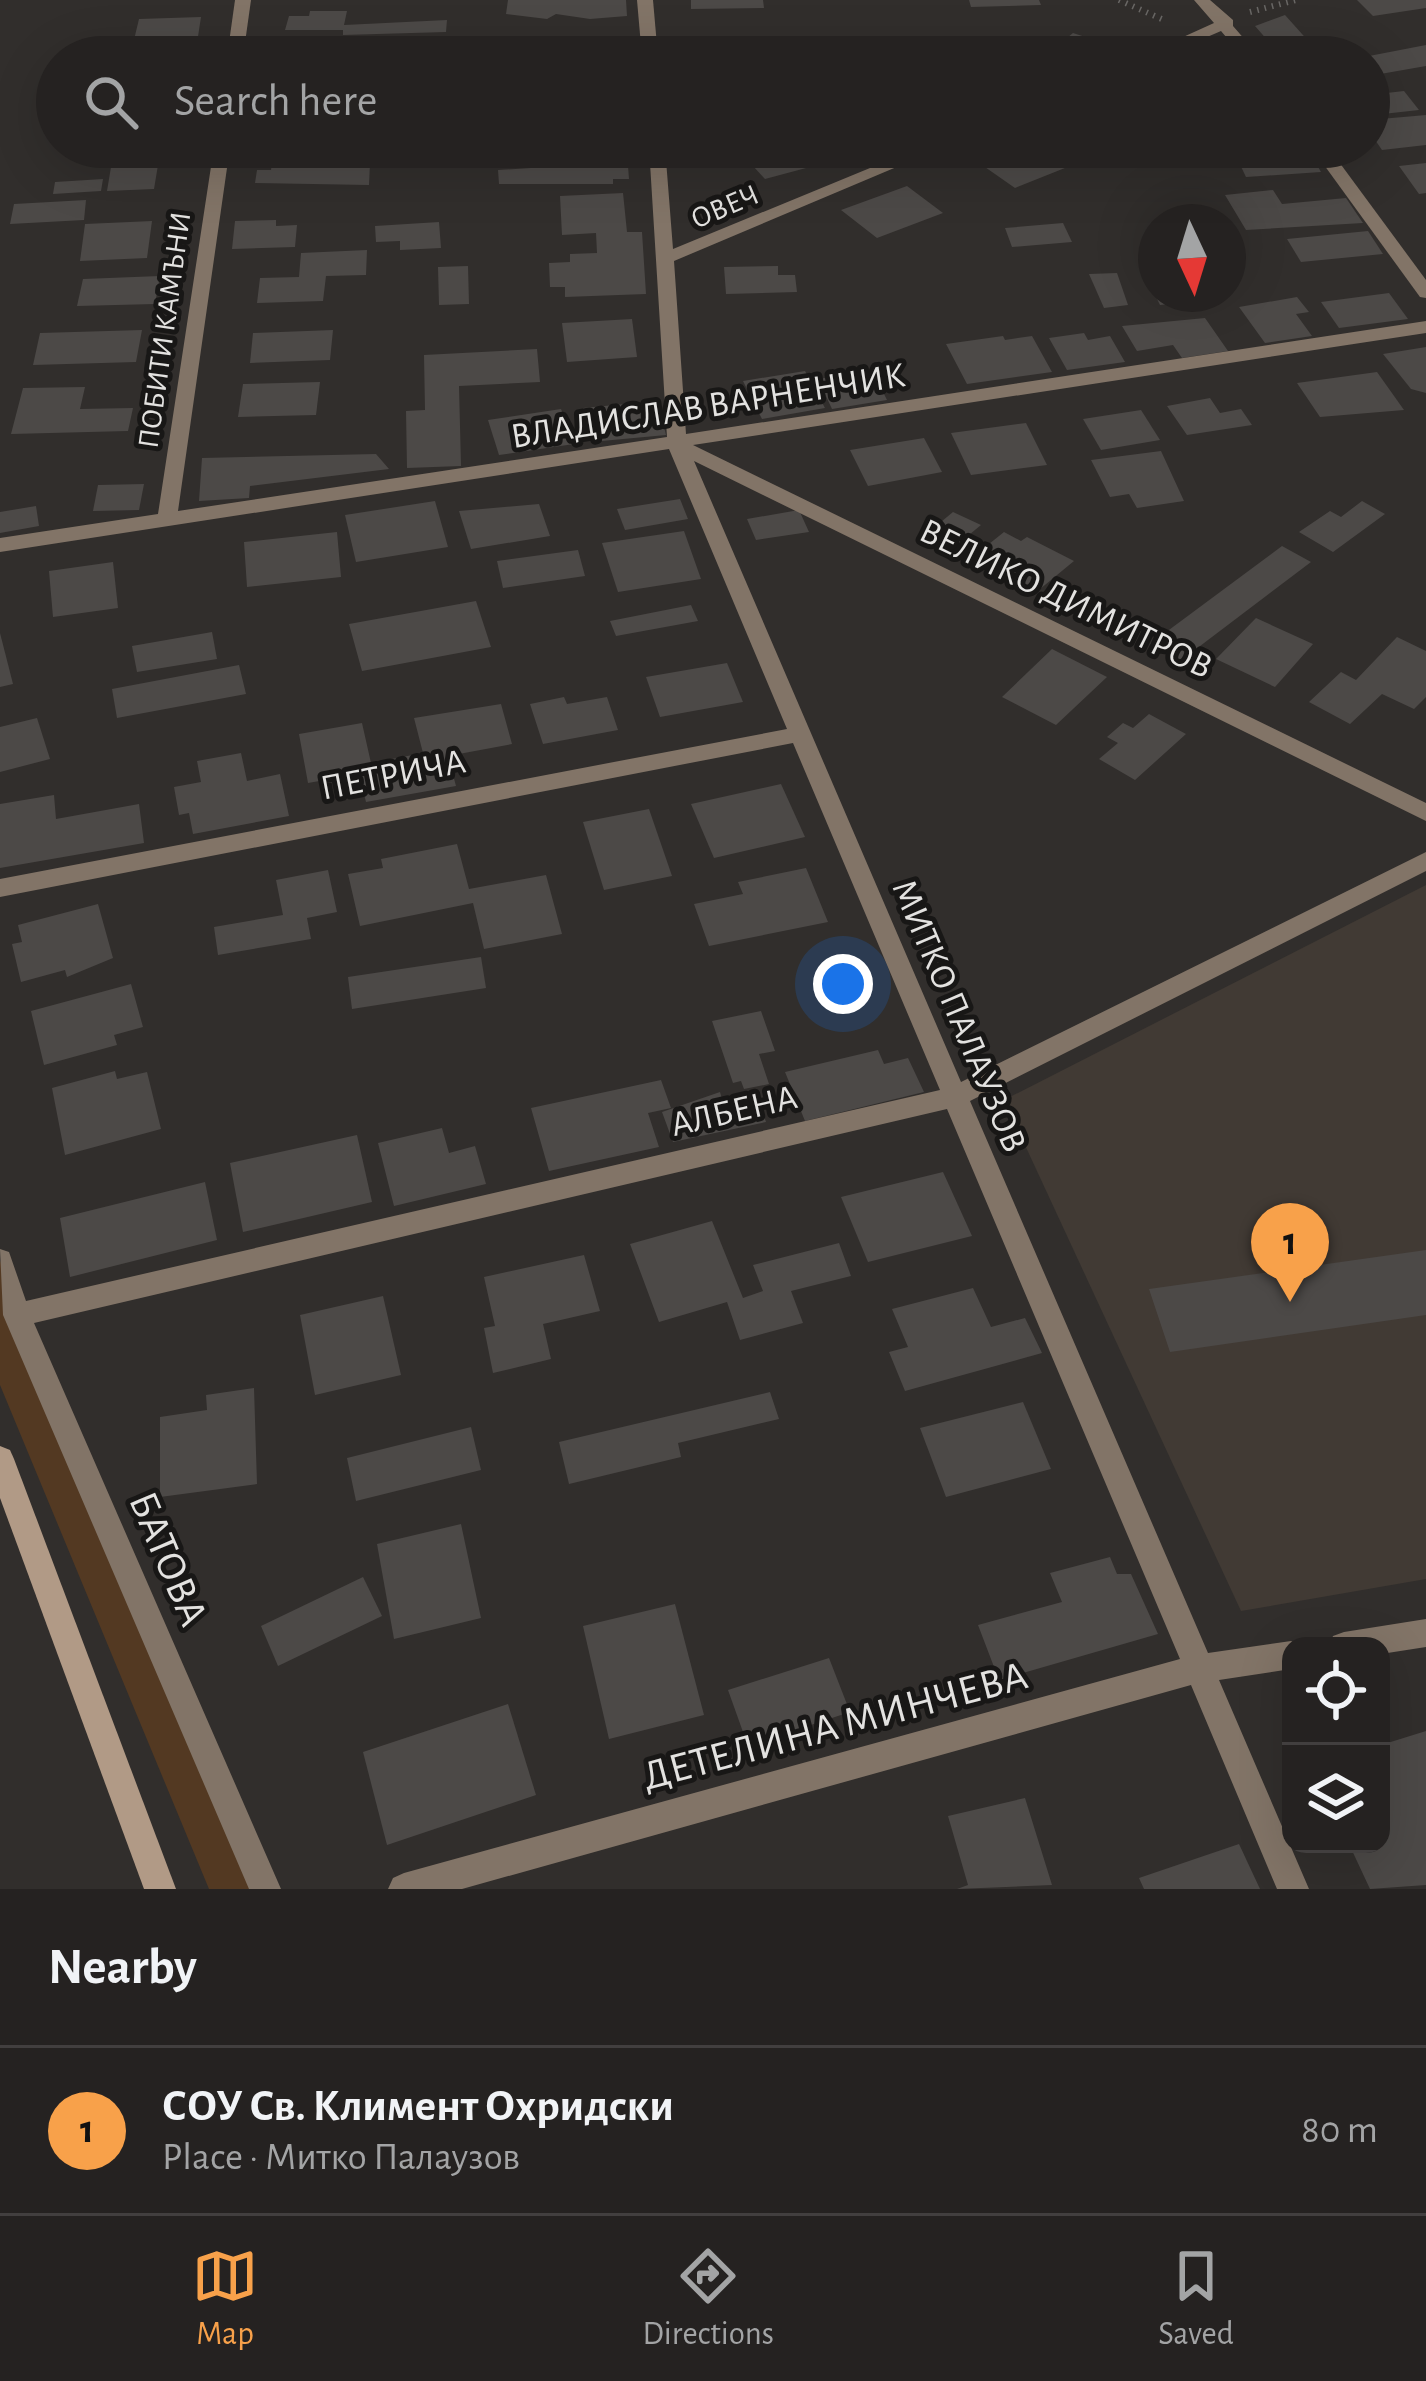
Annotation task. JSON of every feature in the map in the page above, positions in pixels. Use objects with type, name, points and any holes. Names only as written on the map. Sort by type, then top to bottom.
[{"type":"main road","points":[[0,1459],[160,1889]]},
{"type":"street","points":[[238,36],[243,0]]},
{"type":"street","points":[[645,0],[648,36]]},
{"type":"street","points":[[1202,0],[1237,36]]},
{"type":"street","points":[[1195,36],[1227,22]]},
{"type":"street","name":"ПОБИТИ КАМЪНИ","points":[[167,521],[219,168]]},
{"type":"street","name":"МИТКО ПАЛАУЗОВ","points":[[659,168],[677,445],[1293,1889]]},
{"type":"street","name":"ОВЕЧ","points":[[666,258],[885,168]]},
{"type":"street","points":[[1334,168],[1426,293]]},
{"type":"street","name":"ВЛАДИСЛАВ ВАРНЕНЧИК","points":[[0,545],[1426,327]]},
{"type":"street","name":"ВЕЛИКО ДИМИТРОВ","points":[[677,445],[1426,813]]},
{"type":"street","name":"ПЕТРИЧА","points":[[0,888],[800,734]]},
{"type":"street","name":"АЛБЕНА","points":[[17,1315],[954,1096],[1426,861]]},
{"type":"street","name":"БАТОВА","points":[[0,1260],[17,1315],[265,1889]]},
{"type":"street","points":[[1390,1639],[1426,1633]]},
{"type":"street","name":"ДЕТЕЛИНА МИНЧЕВА","points":[[404,1889],[1197,1669],[1282,1656]]},
{"type":"path","points":[[1227,22],[1296,0]]},
{"type":"shaded area","points":[[1426,885],[1426,1579],[1241,1611],[1004,1100]]},
{"type":"shaded area","points":[[0,1260],[17,1315],[265,1889],[209,1889],[0,1385]]},
{"type":"building","points":[[508,0],[626,0],[627,16],[590,19],[556,14],[547,19],[506,14]]},
{"type":"building","points":[[691,0],[763,0],[764,8],[691,9]]},
{"type":"building","points":[[969,0],[1039,0],[1041,5],[971,7]]},
{"type":"building","points":[[1357,0],[1426,0],[1426,8],[1373,16]]},
{"type":"building","points":[[310,11],[347,11],[344,25],[447,20],[446,32],[343,35],[343,30],[285,30],[289,16],[309,16]]},
{"type":"building","points":[[1285,15],[1304,36],[1264,36],[1255,26]]},
{"type":"building","points":[[201,17],[198,36],[135,36],[139,19]]},
{"type":"building","points":[[1426,45],[1426,66],[1390,72],[1390,52]]},
{"type":"building","points":[[1404,91],[1419,110],[1390,113],[1390,93]]},
{"type":"building","points":[[1426,115],[1426,145],[1390,149],[1390,118]]},
{"type":"building","points":[[1426,163],[1426,193],[1419,194],[1399,166]]},
{"type":"building","points":[[111,168],[158,168],[154,189],[107,191]]},
{"type":"building","points":[[370,168],[369,185],[255,183],[257,170]]},
{"type":"building","points":[[628,168],[629,179],[613,179],[613,184],[499,184],[498,170]]},
{"type":"building","points":[[755,168],[806,168],[765,179]]},
{"type":"building","points":[[986,168],[1065,168],[1015,188]]},
{"type":"building","points":[[1242,168],[1319,168],[1321,172],[1246,177]]},
{"type":"building","points":[[103,179],[101,191],[53,194],[55,182]]},
{"type":"building","points":[[907,186],[943,213],[877,238],[841,210]]},
{"type":"building","points":[[1273,190],[1282,204],[1346,198],[1363,223],[1246,230],[1246,204],[1230,204],[1225,195]]},
{"type":"building","points":[[623,193],[627,232],[642,232],[646,294],[565,297],[565,287],[550,287],[549,263],[570,262],[570,254],[597,253],[596,233],[562,235],[560,196]]},
{"type":"building","points":[[86,200],[84,220],[10,224],[14,204]]},
{"type":"building","points":[[276,220],[276,226],[297,225],[295,247],[232,249],[235,221]]},
{"type":"building","points":[[152,221],[147,258],[80,261],[85,224]]},
{"type":"building","points":[[439,222],[441,248],[400,250],[400,241],[376,242],[375,226]]},
{"type":"building","points":[[1063,223],[1072,242],[1012,247],[1005,228]]},
{"type":"building","points":[[1368,231],[1383,254],[1301,262],[1287,239]]},
{"type":"building","points":[[367,250],[366,275],[326,276],[323,301],[257,303],[260,278],[299,277],[301,253]]},
{"type":"building","points":[[468,266],[469,304],[439,305],[438,267]]},
{"type":"building","points":[[778,266],[778,275],[795,275],[797,292],[726,294],[724,267]]},
{"type":"building","points":[[1117,273],[1128,305],[1104,308],[1089,274]]},
{"type":"building","points":[[160,276],[155,304],[77,306],[83,279]]},
{"type":"building","points":[[1389,293],[1408,319],[1339,328],[1321,302]]},
{"type":"building","points":[[1297,297],[1309,312],[1296,314],[1312,336],[1265,343],[1243,312],[1246,306]]},
{"type":"building","points":[[1205,318],[1228,351],[1182,358],[1173,345],[1137,351],[1122,326]]},
{"type":"building","points":[[632,319],[637,357],[567,362],[562,323]]},
{"type":"building","points":[[142,330],[136,362],[33,365],[40,333]]},
{"type":"building","points":[[333,330],[330,360],[250,363],[253,333]]},
{"type":"building","points":[[1084,333],[1088,340],[1110,336],[1125,362],[1067,370],[1049,338]]},
{"type":"building","points":[[1003,336],[1005,340],[1032,336],[1052,372],[967,384],[946,344]]},
{"type":"building","points":[[1426,347],[1426,393],[1411,389],[1383,354]]},
{"type":"building","points":[[537,349],[540,382],[459,386],[461,466],[407,468],[406,411],[425,410],[424,355]]},
{"type":"building","points":[[805,371],[825,408],[762,419],[743,381]]},
{"type":"building","points":[[1377,372],[1404,410],[1320,417],[1297,383]]},
{"type":"building","points":[[853,374],[859,387],[879,384],[887,400],[832,409],[818,379]]},
{"type":"building","points":[[320,382],[316,415],[238,417],[243,384]]},
{"type":"building","points":[[85,387],[80,409],[133,408],[128,431],[11,434],[23,388]]},
{"type":"building","points":[[1210,398],[1220,413],[1241,409],[1252,425],[1187,435],[1167,406]]},
{"type":"building","points":[[658,401],[666,435],[591,442],[583,408]]},
{"type":"building","points":[[561,409],[574,444],[499,455],[488,420]]},
{"type":"building","points":[[1141,410],[1160,440],[1101,450],[1083,419]]},
{"type":"building","points":[[1026,423],[1047,465],[971,475],[951,433]]},
{"type":"building","points":[[924,438],[942,472],[868,486],[850,450]]},
{"type":"building","points":[[1161,451],[1184,501],[1137,508],[1129,494],[1110,497],[1091,460]]},
{"type":"building","points":[[376,454],[389,469],[250,486],[249,498],[199,501],[202,458]]},
{"type":"building","points":[[144,484],[139,510],[93,511],[98,485]]},
{"type":"building","points":[[680,499],[688,519],[625,530],[617,509]]},
{"type":"building","points":[[435,501],[448,547],[356,562],[345,515]]},
{"type":"building","points":[[1362,501],[1385,514],[1333,552],[1299,532],[1330,511],[1341,517]]},
{"type":"building","points":[[539,504],[550,536],[471,549],[459,511]]},
{"type":"building","points":[[36,506],[39,526],[0,533],[0,512]]},
{"type":"building","points":[[799,510],[809,532],[756,540],[747,519]]},
{"type":"building","points":[[953,512],[981,525],[946,554],[918,541]]},
{"type":"building","points":[[684,531],[701,579],[618,592],[602,543]]},
{"type":"building","points":[[337,532],[341,577],[247,587],[244,542]]},
{"type":"building","points":[[1004,532],[1021,541],[1027,537],[1074,561],[1034,594],[969,560]]},
{"type":"building","points":[[1282,546],[1311,562],[1179,662],[1150,644]]},
{"type":"building","points":[[578,550],[585,576],[503,588],[497,561]]},
{"type":"building","points":[[113,562],[118,608],[53,617],[49,571]]},
{"type":"building","points":[[476,601],[491,647],[362,671],[349,624]]},
{"type":"building","points":[[691,605],[698,621],[616,636],[610,621]]},
{"type":"building","points":[[1256,618],[1313,644],[1275,687],[1216,659]]},
{"type":"building","points":[[212,632],[217,659],[137,672],[132,646]]},
{"type":"building","points":[[0,633],[13,684],[0,687]]},
{"type":"building","points":[[1397,637],[1426,651],[1426,697],[1414,709],[1382,694],[1350,724],[1309,702],[1341,672],[1356,680]]},
{"type":"building","points":[[1052,649],[1107,677],[1056,725],[1002,697]]},
{"type":"building","points":[[727,663],[743,702],[660,717],[646,677]]},
{"type":"building","points":[[239,665],[246,694],[117,718],[112,689]]},
{"type":"building","points":[[564,697],[567,704],[607,697],[618,730],[543,744],[530,704]]},
{"type":"building","points":[[501,704],[512,744],[448,756],[456,786],[366,802],[359,774],[308,783],[299,734],[362,723],[371,763],[423,753],[414,718]]},
{"type":"building","points":[[1149,714],[1186,734],[1135,780],[1099,759],[1118,743],[1107,737],[1123,723],[1133,728]]},
{"type":"building","points":[[37,718],[50,759],[0,772],[0,727]]},
{"type":"building","points":[[241,753],[247,781],[280,774],[289,816],[193,834],[189,813],[179,815],[174,787],[201,782],[197,761]]},
{"type":"building","points":[[781,784],[805,837],[714,858],[691,804]]},
{"type":"building","points":[[54,795],[56,819],[139,804],[144,843],[0,868],[0,804]]},
{"type":"building","points":[[649,809],[672,876],[604,890],[583,822]]},
{"type":"building","points":[[457,844],[469,889],[546,875],[562,934],[484,949],[473,903],[360,926],[348,874],[383,868],[381,859]]},
{"type":"building","points":[[806,868],[828,922],[709,946],[694,904],[743,894],[738,882]]},
{"type":"building","points":[[328,870],[337,912],[307,918],[311,939],[218,955],[214,927],[283,915],[276,880]]},
{"type":"building","points":[[98,904],[113,958],[67,977],[65,970],[21,982],[12,944],[22,942],[18,925]]},
{"type":"building","points":[[481,957],[486,988],[352,1009],[348,977]]},
{"type":"building","points":[[131,984],[143,1027],[114,1035],[117,1045],[44,1065],[31,1011]]},
{"type":"building","points":[[761,1011],[775,1051],[759,1054],[769,1084],[744,1089],[741,1081],[733,1083],[712,1021]]},
{"type":"building","points":[[878,1050],[884,1064],[908,1058],[924,1092],[805,1121],[785,1072]]},
{"type":"building","points":[[115,1071],[117,1079],[147,1072],[161,1129],[65,1155],[52,1088]]},
{"type":"building","points":[[661,1080],[671,1108],[648,1113],[659,1147],[549,1171],[531,1108]]},
{"type":"building","points":[[720,1092],[722,1099],[756,1092],[766,1122],[673,1142],[662,1112]]},
{"type":"building","points":[[442,1128],[449,1153],[475,1146],[486,1184],[394,1206],[378,1143]]},
{"type":"building","points":[[357,1135],[372,1202],[243,1232],[230,1163]]},
{"type":"building","points":[[943,1172],[972,1236],[868,1262],[841,1197]]},
{"type":"building","points":[[205,1182],[217,1240],[70,1277],[60,1218]]},
{"type":"building","points":[[712,1221],[743,1298],[763,1291],[753,1265],[839,1243],[851,1276],[791,1291],[803,1323],[740,1340],[727,1302],[659,1322],[630,1244]]},
{"type":"building","points":[[1426,1250],[1426,1315],[1170,1352],[1149,1289]]},
{"type":"building","points":[[584,1255],[600,1311],[543,1324],[551,1359],[493,1373],[484,1328],[495,1326],[484,1277]]},
{"type":"building","points":[[973,1288],[991,1327],[1025,1318],[1042,1353],[905,1391],[889,1352],[908,1347],[892,1309]]},
{"type":"building","points":[[383,1296],[401,1375],[315,1395],[300,1315]]},
{"type":"building","points":[[254,1388],[257,1484],[160,1497],[160,1417],[207,1410],[206,1395]]},
{"type":"building","points":[[770,1392],[779,1419],[678,1443],[681,1457],[569,1484],[559,1442]]},
{"type":"building","points":[[1023,1402],[1051,1469],[946,1497],[920,1428]]},
{"type":"building","points":[[471,1427],[481,1470],[356,1501],[347,1458]]},
{"type":"building","points":[[461,1524],[481,1618],[394,1639],[377,1544]]},
{"type":"building","points":[[1110,1557],[1117,1574],[1131,1574],[1158,1634],[999,1680],[978,1625],[1062,1602],[1050,1573]]},
{"type":"building","points":[[363,1577],[382,1616],[278,1666],[261,1626]]},
{"type":"building","points":[[675,1604],[704,1715],[609,1739],[583,1626]]},
{"type":"building","points":[[829,1658],[850,1712],[748,1746],[728,1690]]},
{"type":"building","points":[[508,1704],[536,1795],[387,1845],[363,1752]]},
{"type":"building","points":[[1426,1731],[1426,1885],[1370,1889],[1353,1853],[1390,1853],[1390,1742]]},
{"type":"building","points":[[1025,1798],[1052,1885],[957,1889],[968,1885],[948,1816]]},
{"type":"building","points":[[1239,1844],[1260,1889],[1144,1889],[1139,1878]]},
{"type":"place","name":"СОУ Св. Климент Охридски","points":[[1290,1302]]}]
